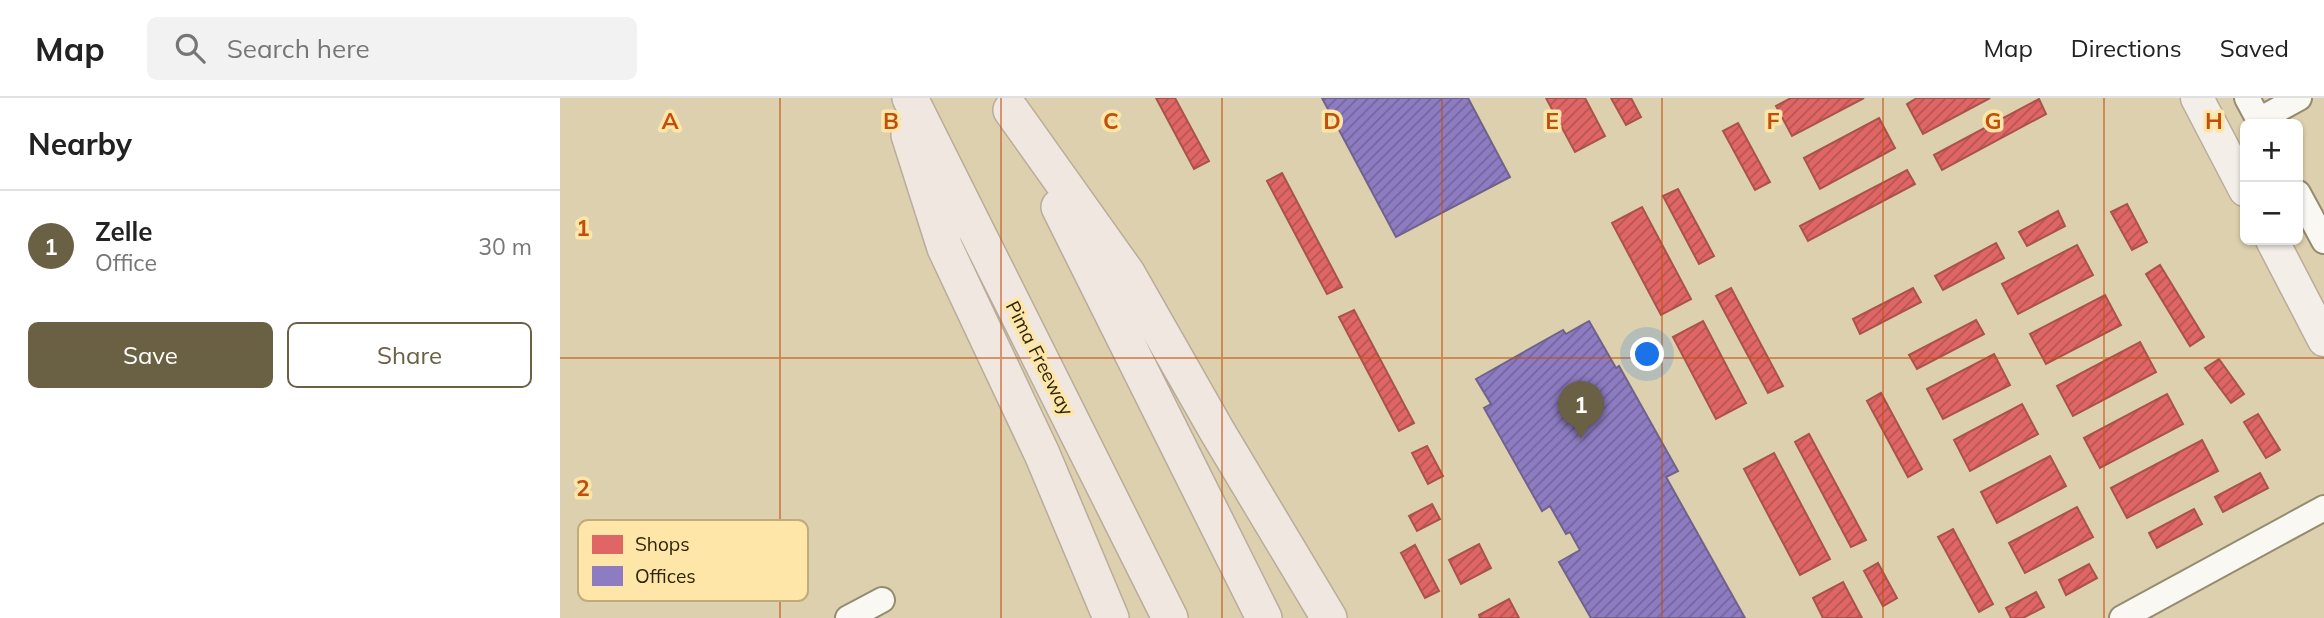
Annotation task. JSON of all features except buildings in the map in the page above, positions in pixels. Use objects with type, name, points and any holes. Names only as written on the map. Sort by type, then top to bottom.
[{"type":"highway","points":[[898,98],[945,248],[1042,454],[1111,618]]},
{"type":"highway","name":"Pima Freeway","points":[[910,98],[1170,618]]},
{"type":"highway","points":[[1008,104],[1264,618]]},
{"type":"highway","points":[[1008,104],[1127,273],[1217,431],[1329,618]]},
{"type":"main road","points":[[2197,98],[2241,182]]},
{"type":"main road","points":[[2275,245],[2324,340]]},
{"type":"street","points":[[2247,98],[2258,119]]},
{"type":"street","points":[[2265,119],[2299,98]]},
{"type":"street","points":[[2303,202],[2324,241]]},
{"type":"street","points":[[2122,618],[2324,508]]},
{"type":"street","points":[[848,618],[882,600]]},
{"type":"place","name":"Zelle","points":[[1581,439]]}]
